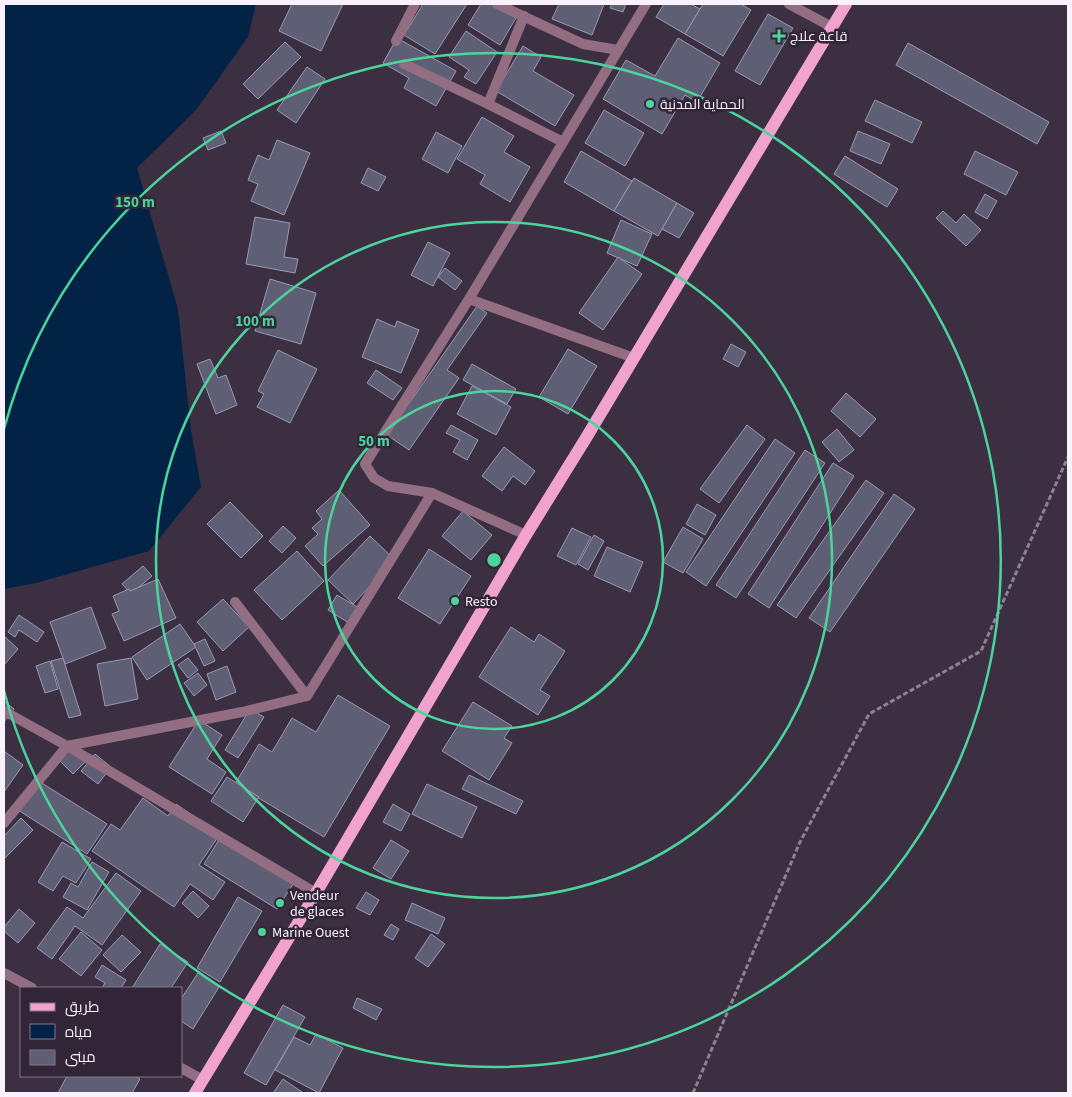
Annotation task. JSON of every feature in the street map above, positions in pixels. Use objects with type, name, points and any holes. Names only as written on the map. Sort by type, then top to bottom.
[{"type":"main road","points":[[195,1093],[316,892],[526,535],[846,4]]},
{"type":"street","points":[[396,41],[415,4]]},
{"type":"street","points":[[498,4],[583,44],[618,50]]},
{"type":"street","points":[[526,535],[432,493],[388,486],[374,478],[365,464],[469,299],[646,4]]},
{"type":"street","points":[[788,4],[832,27]]},
{"type":"street","points":[[488,104],[524,16]]},
{"type":"street","points":[[404,64],[563,142]]},
{"type":"street","points":[[469,299],[634,358]]},
{"type":"street","points":[[4,823],[67,746],[242,712],[308,696],[432,493]]},
{"type":"street","points":[[235,602],[308,696]]},
{"type":"street","points":[[4,711],[316,892]]},
{"type":"street","points":[[4,973],[30,987]]},
{"type":"street","points":[[182,1069],[203,1080]]},
{"type":"path","points":[[693,1093],[800,842],[869,714],[981,651],[1068,457]]},
{"type":"water","points":[[4,4],[256,4],[248,37],[196,110],[137,168],[178,309],[191,430],[201,487],[149,551],[36,583],[4,589]]},
{"type":"building","points":[[292,4],[343,4],[321,51],[279,31]]},
{"type":"building","points":[[423,4],[467,4],[435,54],[404,35]]},
{"type":"building","points":[[481,4],[493,4],[516,18],[500,45],[468,25]]},
{"type":"building","points":[[559,4],[604,4],[592,35],[552,19]]},
{"type":"building","points":[[612,4],[626,4],[623,12],[610,8]]},
{"type":"building","points":[[664,4],[691,4],[700,9],[685,34],[656,17]]},
{"type":"building","points":[[703,4],[741,4],[751,10],[723,56],[685,34]]},
{"type":"building","points":[[768,14],[793,28],[760,85],[735,71]]},
{"type":"building","points":[[466,31],[497,52],[476,84],[464,77],[469,70],[449,57]]},
{"type":"building","points":[[397,38],[456,71],[436,106],[404,88],[409,78],[383,63]]},
{"type":"building","points":[[678,38],[720,63],[697,102],[685,95],[662,134],[603,99],[626,60],[655,76]]},
{"type":"building","points":[[285,42],[301,57],[258,99],[243,84]]},
{"type":"building","points":[[908,43],[1049,122],[1037,144],[896,65]]},
{"type":"building","points":[[523,46],[541,57],[533,71],[574,95],[555,126],[496,91]]},
{"type":"building","points":[[307,67],[325,79],[296,123],[277,110]]},
{"type":"building","points":[[875,100],[922,122],[912,143],[865,121]]},
{"type":"building","points":[[604,110],[644,133],[625,166],[585,143]]},
{"type":"building","points":[[482,117],[514,136],[504,152],[530,167],[510,202],[480,184],[485,175],[457,159]]},
{"type":"building","points":[[221,131],[226,143],[208,150],[203,138]]},
{"type":"building","points":[[858,131],[890,144],[881,164],[850,151]]},
{"type":"building","points":[[436,132],[462,146],[448,173],[422,159]]},
{"type":"building","points":[[277,140],[310,153],[284,215],[251,201],[258,184],[248,180],[258,155],[269,160]]},
{"type":"building","points":[[581,151],[632,181],[614,211],[564,182]]},
{"type":"building","points":[[975,151],[1018,172],[1006,195],[964,174]]},
{"type":"building","points":[[845,156],[898,189],[887,207],[834,174]]},
{"type":"building","points":[[368,168],[386,177],[378,191],[361,183]]},
{"type":"building","points":[[634,178],[677,203],[658,236],[614,211]]},
{"type":"building","points":[[985,194],[997,201],[987,219],[975,212]]},
{"type":"building","points":[[677,203],[694,213],[679,238],[662,229]]},
{"type":"building","points":[[943,211],[956,223],[964,214],[981,230],[966,246],[936,218]]},
{"type":"building","points":[[255,217],[290,223],[284,257],[298,259],[295,273],[246,264]]},
{"type":"building","points":[[621,220],[652,234],[637,266],[607,253]]},
{"type":"building","points":[[428,242],[450,253],[433,286],[411,275]]},
{"type":"building","points":[[618,257],[642,274],[603,330],[579,313]]},
{"type":"building","points":[[445,268],[462,281],[455,290],[438,277]]},
{"type":"building","points":[[270,279],[316,293],[301,344],[255,331]]},
{"type":"building","points":[[477,306],[487,313],[447,370],[459,378],[409,450],[387,435]]},
{"type":"building","points":[[377,319],[395,327],[397,321],[419,330],[401,373],[362,357]]},
{"type":"building","points":[[731,344],[746,352],[738,367],[723,359]]},
{"type":"building","points":[[568,349],[597,366],[568,414],[539,397]]},
{"type":"building","points":[[278,350],[317,369],[290,423],[257,407],[264,394],[258,391]]},
{"type":"building","points":[[210,359],[218,378],[226,375],[237,405],[216,414],[197,364]]},
{"type":"building","points":[[472,364],[516,389],[507,404],[463,380]]},
{"type":"building","points":[[376,370],[402,388],[393,400],[367,383]]},
{"type":"building","points":[[472,386],[511,407],[496,435],[457,414]]},
{"type":"building","points":[[846,393],[876,419],[860,437],[831,411]]},
{"type":"building","points":[[451,425],[478,440],[467,460],[453,452],[460,440],[446,433]]},
{"type":"building","points":[[747,425],[765,439],[719,503],[700,489]]},
{"type":"building","points":[[837,429],[854,450],[839,462],[822,442]]},
{"type":"building","points":[[775,439],[795,453],[706,586],[686,572]]},
{"type":"building","points":[[504,447],[535,471],[525,485],[513,476],[502,491],[482,476]]},
{"type":"building","points":[[805,450],[825,463],[736,598],[716,585]]},
{"type":"building","points":[[833,463],[854,476],[769,608],[748,594]]},
{"type":"building","points":[[866,480],[884,493],[796,618],[777,605]]},
{"type":"building","points":[[339,490],[370,525],[323,566],[305,546],[318,534],[312,528],[322,519],[316,511]]},
{"type":"building","points":[[894,494],[915,509],[830,632],[809,618]]},
{"type":"building","points":[[230,502],[263,536],[241,558],[207,524]]},
{"type":"building","points":[[697,504],[716,515],[705,535],[686,524]]},
{"type":"building","points":[[463,511],[492,535],[471,560],[442,536]]},
{"type":"building","points":[[283,526],[296,538],[282,553],[269,541]]},
{"type":"building","points":[[683,527],[703,539],[683,573],[663,562]]},
{"type":"building","points":[[572,528],[591,537],[576,565],[557,556]]},
{"type":"building","points":[[594,535],[604,541],[588,570],[578,564]]},
{"type":"building","points":[[370,536],[395,560],[353,604],[328,580]]},
{"type":"building","points":[[607,547],[643,562],[630,592],[594,576]]},
{"type":"building","points":[[429,549],[471,576],[440,624],[398,598]]},
{"type":"building","points":[[297,551],[324,581],[282,620],[254,590]]},
{"type":"building","points":[[143,566],[152,576],[131,594],[122,584]]},
{"type":"building","points":[[158,579],[176,618],[124,641],[112,614],[119,611],[113,596]]},
{"type":"building","points":[[337,595],[359,608],[349,623],[328,610]]},
{"type":"building","points":[[223,599],[249,627],[223,651],[197,622]]},
{"type":"building","points":[[91,607],[106,648],[65,664],[50,622]]},
{"type":"building","points":[[19,615],[44,632],[37,642],[19,630],[15,637],[8,632]]},
{"type":"building","points":[[180,624],[196,647],[147,680],[132,657]]},
{"type":"building","points":[[511,627],[534,642],[539,634],[565,651],[540,690],[550,696],[538,715],[479,677]]},
{"type":"building","points":[[4,636],[18,649],[4,665]]},
{"type":"building","points":[[205,639],[215,661],[204,666],[194,644]]},
{"type":"building","points":[[63,658],[81,715],[69,718],[51,661]]},
{"type":"building","points":[[131,658],[138,699],[105,706],[97,664]]},
{"type":"building","points":[[188,658],[198,670],[188,678],[178,665]]},
{"type":"building","points":[[50,661],[58,689],[45,693],[36,666]]},
{"type":"building","points":[[227,666],[236,692],[216,700],[207,674]]},
{"type":"building","points":[[198,673],[207,685],[194,696],[184,683]]},
{"type":"building","points":[[338,695],[390,726],[324,837],[235,784],[259,744],[272,752],[292,718],[316,732]]},
{"type":"building","points":[[4,701],[14,709],[4,722]]},
{"type":"building","points":[[473,702],[512,726],[504,738],[512,743],[489,780],[442,751]]},
{"type":"building","points":[[250,709],[264,717],[238,758],[225,750]]},
{"type":"building","points":[[199,720],[222,735],[207,759],[226,772],[212,794],[169,767]]},
{"type":"building","points":[[70,747],[85,762],[73,774],[58,759]]},
{"type":"building","points":[[4,751],[23,765],[4,792]]},
{"type":"building","points":[[95,754],[111,767],[98,784],[81,771]]},
{"type":"building","points":[[469,775],[523,801],[516,814],[462,789]]},
{"type":"building","points":[[227,777],[259,797],[243,822],[211,801]]},
{"type":"building","points":[[37,780],[107,824],[87,854],[18,810]]},
{"type":"building","points":[[427,784],[477,807],[462,838],[412,814]]},
{"type":"building","points":[[143,798],[168,816],[176,804],[220,834],[199,865],[225,882],[213,900],[190,884],[174,907],[92,851],[111,824],[120,830]]},
{"type":"building","points":[[393,804],[410,814],[401,831],[383,822]]},
{"type":"building","points":[[21,818],[33,830],[4,859],[4,836]]},
{"type":"building","points":[[220,838],[295,881],[277,909],[204,864]]},
{"type":"building","points":[[391,840],[409,851],[391,879],[373,868]]},
{"type":"building","points":[[62,842],[91,859],[76,883],[63,876],[53,891],[38,882]]},
{"type":"building","points":[[92,862],[109,872],[87,910],[63,897],[71,883],[78,887]]},
{"type":"building","points":[[116,873],[141,891],[102,945],[75,926],[52,959],[37,948],[67,907],[83,918]]},
{"type":"building","points":[[193,891],[209,906],[198,918],[182,903]]},
{"type":"building","points":[[366,892],[379,900],[370,915],[356,908]]},
{"type":"building","points":[[238,897],[262,911],[220,982],[197,968]]},
{"type":"building","points":[[412,903],[445,918],[438,934],[405,920]]},
{"type":"building","points":[[19,909],[35,923],[18,943],[4,931],[4,927]]},
{"type":"building","points":[[391,924],[399,929],[393,940],[384,935]]},
{"type":"building","points":[[81,932],[102,950],[81,976],[59,959]]},
{"type":"building","points":[[431,934],[445,944],[428,967],[415,958]]},
{"type":"building","points":[[122,935],[141,952],[121,972],[103,955]]},
{"type":"building","points":[[160,944],[188,962],[172,987],[133,987]]},
{"type":"building","points":[[102,965],[126,980],[122,987],[103,987],[105,983],[95,977]]},
{"type":"building","points":[[198,973],[219,987],[193,1029],[182,1022],[182,997]]},
{"type":"building","points":[[357,998],[382,1009],[376,1020],[353,1008]]},
{"type":"building","points":[[283,1005],[305,1017],[266,1085],[244,1073]]},
{"type":"building","points":[[316,1034],[343,1048],[319,1093],[275,1070],[294,1037],[310,1045]]},
{"type":"building","points":[[66,1077],[137,1077],[140,1079],[132,1093],[58,1093]]},
{"type":"building","points":[[283,1079],[302,1092],[273,1093]]},
{"type":"place","name":"قاعة علاج","points":[[779,36]]},
{"type":"place","name":"الحماية المدنية","points":[[650,104]]},
{"type":"place","name":"Resto","points":[[455,601]]},
{"type":"place","name":"Vendeur de glaces","points":[[280,903]]},
{"type":"place","name":"Marine Ouest","points":[[262,932]]}]
